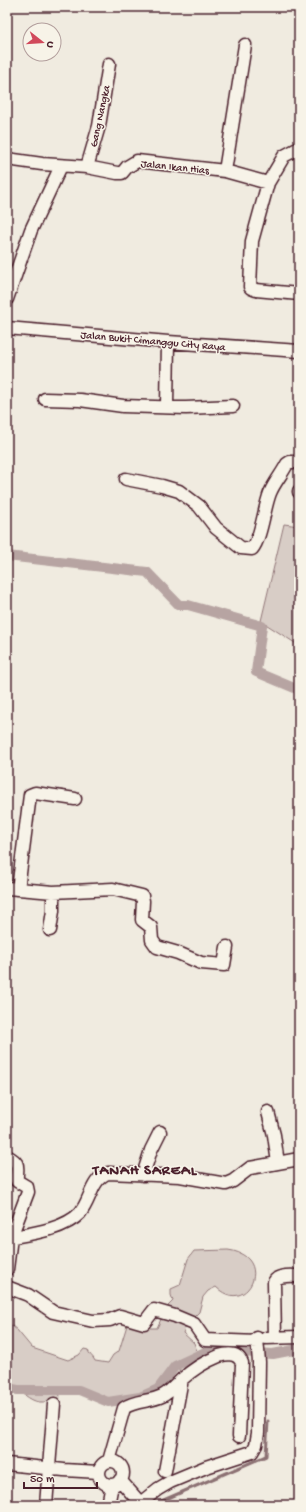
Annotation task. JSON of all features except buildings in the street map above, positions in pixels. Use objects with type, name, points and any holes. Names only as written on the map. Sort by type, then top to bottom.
[{"type":"street","points":[[225,171],[245,45]]},
{"type":"street","name":"Gang Nangka","points":[[87,168],[99,126],[109,64]]},
{"type":"street","points":[[299,148],[284,156],[268,183],[252,241],[250,287],[256,290],[299,294]]},
{"type":"street","name":"Jalan Ikan Hias","points":[[7,158],[122,173],[127,167],[137,161],[225,171],[268,183]]},
{"type":"street","points":[[7,298],[32,230],[61,166]]},
{"type":"street","name":"Jalan Bukit Cimanggu City Raya","points":[[7,328],[168,342],[299,351]]},
{"type":"street","points":[[167,407],[168,342]]},
{"type":"street","points":[[45,399],[80,400],[123,406],[214,408],[233,406]]},
{"type":"street","points":[[126,479],[179,491],[199,506],[216,528],[241,548],[252,549],[256,542],[271,491],[287,464],[290,462],[299,462]]},
{"type":"street","points":[[75,799],[35,793],[30,795],[12,889],[53,892],[113,889],[142,896],[144,901],[142,918],[150,927],[152,940],[156,947],[178,953],[201,963],[224,965],[227,947]]},
{"type":"street","points":[[50,930],[53,911],[53,892]]},
{"type":"street","points":[[268,1112],[274,1136],[278,1163]]},
{"type":"street","points":[[143,1175],[151,1150],[160,1132]]},
{"type":"street","points":[[7,1156],[15,1160],[17,1163],[17,1182],[26,1186],[28,1189],[9,1238],[7,1269]]},
{"type":"street","points":[[9,1238],[45,1230],[67,1222],[79,1213],[85,1206],[97,1181],[101,1176],[108,1173],[180,1176],[226,1184],[230,1183],[250,1168],[299,1159]]},
{"type":"street","points":[[274,1338],[274,1282],[276,1278],[280,1276],[299,1276]]},
{"type":"street","points":[[7,1287],[28,1295],[53,1312],[86,1319],[110,1320],[120,1316],[144,1322],[154,1310],[175,1316],[194,1324],[205,1340],[258,1341],[274,1338],[299,1337]]},
{"type":"street","points":[[239,1338],[258,1341]]},
{"type":"street","points":[[116,1483],[138,1504],[170,1482],[252,1452],[256,1445],[258,1433],[258,1341]]},
{"type":"street","points":[[109,1461],[124,1408],[129,1404],[145,1402],[162,1396],[182,1379],[208,1361],[220,1356],[231,1354],[240,1359],[242,1363],[239,1436]]},
{"type":"street","points":[[165,1471],[182,1379]]},
{"type":"street","points":[[46,1505],[54,1404]]},
{"type":"street","points":[[108,1505],[116,1483],[123,1473],[120,1466],[114,1461],[109,1461],[102,1464],[99,1477],[102,1482],[107,1485],[116,1483]]},
{"type":"street","points":[[7,1464],[50,1469],[99,1472]]},
{"type":"shaded area","points":[[284,524],[299,526],[299,682],[295,643],[261,621]]},
{"type":"shaded area","points":[[228,1250],[243,1255],[251,1263],[254,1273],[252,1282],[247,1290],[238,1295],[228,1295],[216,1287],[208,1291],[203,1297],[199,1312],[187,1324],[183,1333],[194,1343],[197,1351],[191,1357],[183,1360],[178,1375],[166,1385],[149,1394],[125,1403],[117,1404],[100,1402],[88,1390],[67,1387],[60,1392],[59,1410],[48,1401],[35,1401],[28,1398],[18,1390],[7,1392],[7,1322],[17,1330],[32,1348],[68,1360],[79,1355],[84,1349],[88,1350],[95,1361],[108,1363],[113,1355],[119,1351],[128,1322],[144,1323],[150,1328],[157,1328],[162,1317],[168,1315],[168,1306],[173,1301],[171,1289],[180,1285],[188,1259],[194,1251]]},
{"type":"waterway","points":[[7,556],[147,572],[179,605],[188,605],[262,626],[256,672],[299,690]]},
{"type":"waterway","points":[[7,1388],[18,1390],[79,1390],[108,1402],[140,1397],[158,1389],[175,1366],[205,1352],[273,1354],[299,1349]]},
{"type":"waterway","points":[[157,1505],[159,1502],[266,1456],[268,1421]]},
{"type":"district","name":"TANAH SAREAL","points":[[145,1169]]}]
